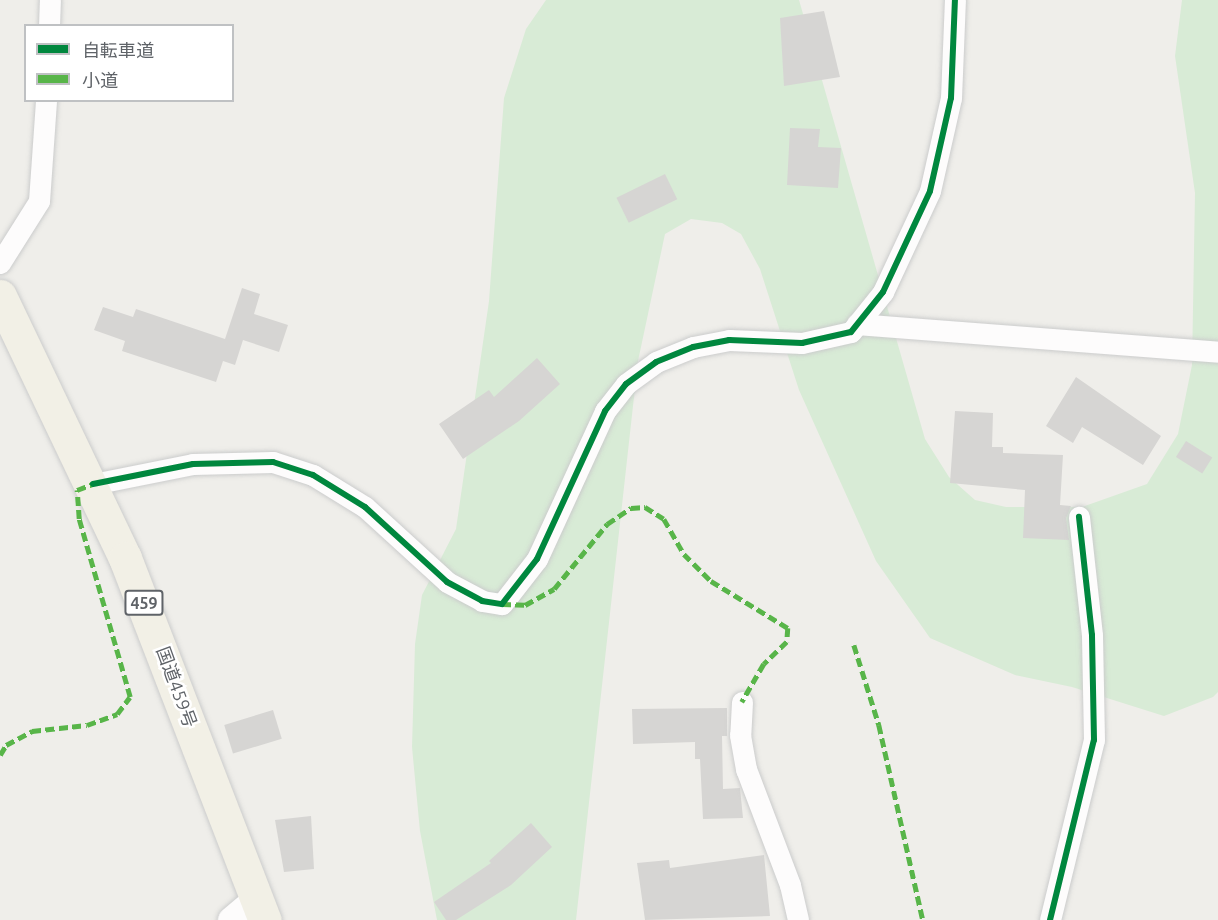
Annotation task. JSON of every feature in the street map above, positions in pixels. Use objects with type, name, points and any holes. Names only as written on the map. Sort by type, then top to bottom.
[{"type":"highway","name":"国道459号","points":[[0,296],[93,484],[160,641],[260,910]]},
{"type":"street","points":[[49,24],[50,0]]},
{"type":"street","points":[[93,484],[193,464],[273,462],[313,474],[365,507],[447,582],[482,601],[502,604],[537,559],[605,411],[626,384],[657,362],[693,347],[729,340],[802,343],[851,333],[883,292],[930,191],[951,98],[955,0]]},
{"type":"street","points":[[0,263],[39,201],[46,102]]},
{"type":"street","points":[[857,324],[1218,352]]},
{"type":"street","points":[[1050,920],[1094,740],[1092,635],[1079,517]]},
{"type":"street","points":[[742,702],[740,735],[746,769],[790,885],[798,920]]},
{"type":"street","points":[[231,920],[260,910]]},
{"type":"green space","points":[[546,0],[799,0],[925,439],[949,477],[975,500],[1006,507],[1082,507],[1147,484],[1178,434],[1192,365],[1195,193],[1175,56],[1182,0],[1218,0],[1218,692],[1213,697],[1164,716],[1072,687],[1015,675],[930,638],[876,561],[799,390],[760,269],[741,234],[722,223],[691,219],[665,234],[638,361],[576,920],[437,920],[420,831],[412,747],[415,644],[422,595],[456,529],[489,301],[504,98],[526,29]]},
{"type":"building","points":[[824,11],[840,77],[784,86],[780,18]]},
{"type":"building","points":[[790,128],[820,129],[818,147],[841,148],[838,188],[787,185]]},
{"type":"building","points":[[665,174],[677,199],[629,223],[616,198]]},
{"type":"building","points":[[242,288],[260,294],[254,314],[288,325],[279,352],[243,340],[235,365],[223,361],[216,382],[122,351],[125,341],[94,330],[103,307],[133,317],[136,309],[225,339]]},
{"type":"building","points":[[537,358],[560,384],[519,421],[463,459],[439,424],[489,390],[494,397]]},
{"type":"building","points":[[1076,377],[1161,436],[1143,465],[1082,427],[1073,443],[1046,426]]},
{"type":"building","points":[[955,411],[993,413],[992,447],[1003,447],[1003,453],[1063,455],[1060,505],[1071,506],[1066,518],[1069,540],[1023,538],[1025,490],[950,483]]},
{"type":"building","points":[[1186,441],[1212,457],[1202,474],[1176,457]]},
{"type":"building","points":[[727,708],[727,736],[722,736],[723,789],[740,788],[743,818],[703,819],[700,759],[695,759],[695,742],[633,744],[632,709]]},
{"type":"building","points":[[273,710],[282,739],[233,754],[224,725]]},
{"type":"building","points":[[311,816],[314,869],[284,872],[275,820]]},
{"type":"building","points":[[531,823],[552,847],[511,885],[456,920],[446,920],[434,902],[491,863],[489,861]]},
{"type":"building","points":[[764,855],[770,916],[645,920],[637,863],[669,860],[670,868]]},
{"type":"marked path","points":[[0,755],[6,745],[32,731],[87,725],[117,714],[130,697],[79,519],[77,490],[93,484]]},
{"type":"marked path","points":[[502,604],[525,605],[554,589],[607,524],[631,508],[645,507],[664,519],[684,554],[711,581],[788,628],[787,642],[764,664],[742,702]]},
{"type":"marked path","points":[[854,645],[879,725],[923,920]]},
{"type":"cycle path","points":[[93,484],[193,464],[273,462],[313,475],[365,507],[447,582],[482,601],[502,604],[537,559],[605,411],[626,384],[656,362],[693,347],[729,340],[802,343],[851,332],[883,292],[930,191],[951,98],[955,0]]},
{"type":"cycle path","points":[[1050,920],[1094,740],[1092,635],[1079,517]]}]
